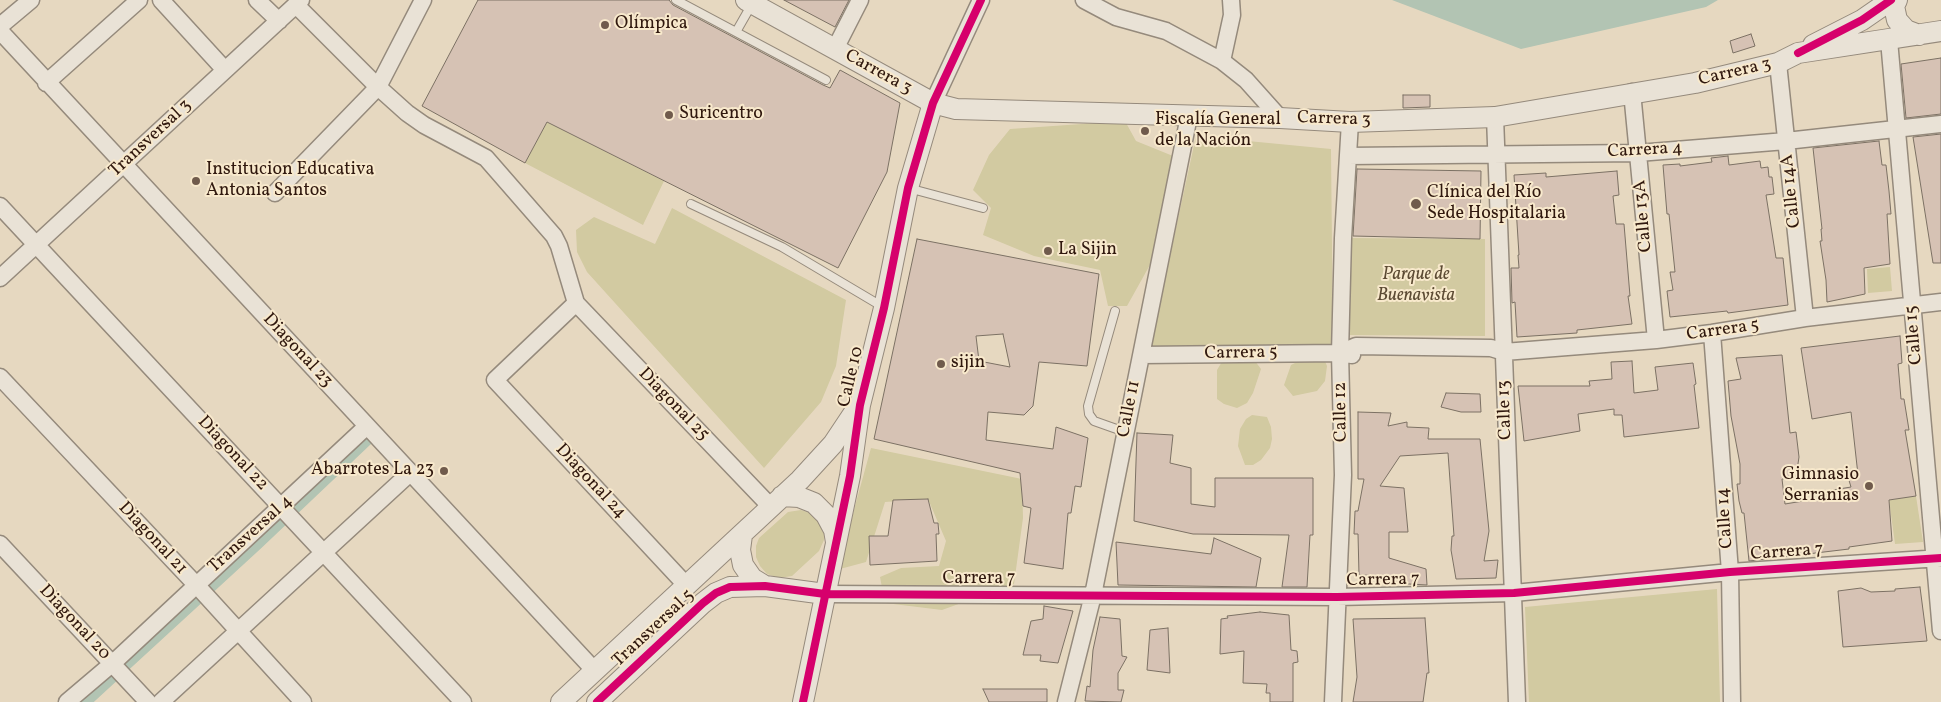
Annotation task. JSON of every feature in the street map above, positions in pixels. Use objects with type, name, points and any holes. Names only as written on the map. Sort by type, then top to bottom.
[{"type":"street","points":[[0,26],[31,0]]},
{"type":"street","points":[[46,83],[139,0]]},
{"type":"street","points":[[162,0],[225,70]]},
{"type":"street","points":[[257,0],[279,21]]},
{"type":"street","points":[[275,193],[378,87],[423,0]]},
{"type":"street","points":[[835,48],[860,0]]},
{"type":"street","points":[[950,63],[981,0]]},
{"type":"street","points":[[950,63],[993,0]]},
{"type":"street","points":[[1084,0],[1116,17],[1166,31],[1222,61],[1246,80],[1280,118]]},
{"type":"street","points":[[1222,61],[1232,15],[1231,0]]},
{"type":"street","points":[[1798,53],[1862,20],[1891,0]]},
{"type":"street","points":[[1897,0],[1894,6],[1896,20],[1906,30],[1919,35]]},
{"type":"street","points":[[299,2],[378,87],[407,114],[486,158],[554,236],[559,246],[576,303]]},
{"type":"street","name":"Transversal 3","points":[[0,278],[299,2]]},
{"type":"street","name":"Carrera 3","points":[[749,2],[933,103],[956,109],[1280,118],[1350,122],[1495,117],[1632,92],[1695,83],[1778,63],[1798,53],[1941,31]]},
{"type":"street","name":"Diagonal 23","points":[[0,32],[595,671]]},
{"type":"street","name":"Calle 15","points":[[1889,40],[1912,304],[1938,559],[1941,631]]},
{"type":"street","name":"Calle 10","points":[[803,702],[850,476],[860,405],[884,308],[908,188],[933,103],[950,63]]},
{"type":"street","name":"Calle 14A","points":[[1778,63],[1805,318]]},
{"type":"street","name":"Calle 13A","points":[[1632,92],[1656,340]]},
{"type":"street","name":"Calle 11","points":[[1066,702],[1093,595],[1188,116]]},
{"type":"street","name":"Calle 13","points":[[1495,117],[1517,702]]},
{"type":"street","name":"Calle 12","points":[[1333,702],[1343,474],[1340,353],[1343,238],[1350,122]]},
{"type":"street","name":"Carrera 4","points":[[1348,156],[1638,153],[1786,141],[1941,124]]},
{"type":"street","name":"Diagonal 22","points":[[0,206],[463,702]]},
{"type":"street","name":"Carrera 5","points":[[1141,355],[1340,353],[1356,346],[1490,348],[1504,352],[1712,334],[1805,318],[1941,302]]},
{"type":"street","name":"Diagonal 24","points":[[576,303],[494,380],[686,585]]},
{"type":"street","name":"Diagonal 25","points":[[576,303],[777,501]]},
{"type":"street","name":"Calle 14","points":[[1712,334],[1730,572],[1732,702]]},
{"type":"street","name":"Diagonal 21","points":[[0,377],[198,587],[303,702]]},
{"type":"street","name":"Calle 10","points":[[742,535],[806,474],[833,444],[860,405]]},
{"type":"street","name":"Transversal 4","points":[[67,702],[114,665],[284,510],[367,426]]},
{"type":"street","points":[[161,702],[410,472]]},
{"type":"street","points":[[777,501],[799,497],[814,504],[826,515],[834,530],[836,547]]},
{"type":"street","points":[[742,535],[740,550],[743,565],[752,578],[765,586]]},
{"type":"street","name":"Transversal 5","points":[[561,702],[742,535]]},
{"type":"street","name":"Diagonal 20","points":[[0,544],[148,702]]},
{"type":"street","name":"Carrera 7","points":[[825,594],[1337,597],[1514,593],[1730,572],[1938,559]]},
{"type":"street","name":"Transversal 5","points":[[597,702],[702,603],[716,593],[730,587],[765,586],[825,594]]},
{"type":"lane","points":[[676,0],[826,80]]},
{"type":"lane","points":[[736,32],[749,2]]},
{"type":"lane","points":[[908,188],[983,208]]},
{"type":"lane","points":[[691,204],[782,248],[884,308]]},
{"type":"lane","points":[[1115,311],[1088,406],[1089,414],[1094,421],[1126,432]]},
{"type":"green space","points":[[1125,121],[1136,141],[1173,156],[1156,254],[1127,306],[1108,306],[1100,270],[1034,256],[983,235],[991,208],[973,190],[989,155],[1010,129]]},
{"type":"green space","points":[[547,122],[664,181],[643,225],[525,163]]},
{"type":"green space","points":[[1196,136],[1331,149],[1333,348],[1150,348]]},
{"type":"green space","points":[[672,208],[846,300],[836,366],[821,402],[764,468],[587,272],[577,252],[576,230],[594,217],[655,244]]},
{"type":"green space","name":"Parque de Buenavista","points":[[1348,238],[1485,239],[1485,336],[1348,335]]},
{"type":"green space","points":[[1890,267],[1892,291],[1868,293],[1867,269]]},
{"type":"green space","points":[[1324,359],[1327,366],[1325,381],[1317,391],[1293,396],[1284,385],[1291,365],[1299,361]]},
{"type":"green space","points":[[1223,360],[1255,361],[1261,369],[1253,393],[1247,403],[1237,408],[1224,404],[1217,399],[1217,370]]},
{"type":"green space","points":[[1252,415],[1267,417],[1271,427],[1272,439],[1270,448],[1261,460],[1253,465],[1245,465],[1238,446],[1240,429],[1246,419]]},
{"type":"green space","points":[[871,448],[1022,479],[1023,518],[1014,584],[942,610],[885,603],[880,577],[901,568],[939,566],[946,541],[928,499],[885,502],[866,562],[840,569]]},
{"type":"green space","points":[[1916,496],[1923,542],[1895,544],[1889,500]]},
{"type":"green space","points":[[801,510],[813,514],[824,527],[824,540],[819,551],[792,576],[779,578],[767,574],[760,566],[756,557],[756,546],[759,538],[788,512]]},
{"type":"green space","points":[[1717,589],[1720,702],[1529,702],[1525,607]]},
{"type":"shaded area","points":[[1392,0],[1718,0],[1706,7],[1521,49]]},
{"type":"building","points":[[478,0],[669,0],[673,5],[823,85],[830,88],[840,70],[900,103],[887,172],[838,268],[547,122],[525,163],[422,106]]},
{"type":"building","points":[[784,0],[849,0],[835,27]]},
{"type":"building","points":[[1751,34],[1755,46],[1733,53],[1730,41]]},
{"type":"building","points":[[1941,58],[1941,114],[1906,118],[1901,64]]},
{"type":"building","points":[[1403,95],[1430,95],[1430,107],[1403,108]]},
{"type":"building","points":[[1941,134],[1941,263],[1933,263],[1913,137]]},
{"type":"building","points":[[1879,141],[1882,165],[1886,165],[1889,191],[1891,214],[1887,214],[1890,264],[1864,268],[1865,294],[1827,302],[1826,280],[1820,241],[1822,241],[1822,229],[1813,148]]},
{"type":"building","points":[[1728,156],[1729,165],[1760,161],[1761,168],[1768,167],[1769,177],[1772,177],[1774,194],[1766,195],[1776,258],[1783,258],[1788,305],[1728,313],[1727,311],[1670,317],[1667,291],[1673,290],[1670,272],[1675,272],[1663,165],[1680,164],[1680,166],[1712,162],[1711,158]]},
{"type":"building","name":"Clínica del Río Sede Hospitalaria","points":[[1357,169],[1481,171],[1480,239],[1353,236]]},
{"type":"building","points":[[1617,171],[1619,195],[1613,196],[1616,224],[1624,224],[1630,296],[1628,296],[1632,324],[1577,330],[1577,333],[1517,337],[1515,302],[1512,303],[1511,268],[1519,268],[1514,175],[1546,173],[1546,177]]},
{"type":"building","name":"sijin","points":[[917,239],[1099,274],[1087,366],[1039,362],[1033,406],[1024,415],[988,412],[986,440],[1053,449],[1056,427],[1088,438],[1081,487],[1075,486],[1071,513],[1068,513],[1063,569],[1024,563],[1031,508],[1023,506],[1020,473],[874,439]],"holes":[[[1003,334],[1010,367],[979,361],[976,336]]]},
{"type":"building","points":[[1900,336],[1902,363],[1898,364],[1901,399],[1904,399],[1909,430],[1905,430],[1916,496],[1889,500],[1892,541],[1849,547],[1849,549],[1749,561],[1744,513],[1742,513],[1739,501],[1737,484],[1740,484],[1740,464],[1731,416],[1728,381],[1741,379],[1736,358],[1782,355],[1790,433],[1796,432],[1799,457],[1796,477],[1782,479],[1785,504],[1827,497],[1827,491],[1851,487],[1848,477],[1858,475],[1851,412],[1812,419],[1801,348]]},
{"type":"building","points":[[1632,361],[1634,393],[1658,390],[1655,367],[1693,363],[1699,428],[1624,437],[1622,415],[1614,415],[1614,409],[1578,414],[1580,431],[1524,441],[1518,386],[1590,386],[1589,381],[1612,379],[1611,362]]},
{"type":"building","points":[[1446,393],[1480,394],[1481,412],[1461,412],[1441,407]]},
{"type":"building","points":[[1358,412],[1391,413],[1388,426],[1407,422],[1407,427],[1429,428],[1428,439],[1480,439],[1489,531],[1484,561],[1498,560],[1496,578],[1456,579],[1451,550],[1452,536],[1454,536],[1448,453],[1400,456],[1380,486],[1404,488],[1408,532],[1389,532],[1389,558],[1426,569],[1427,585],[1391,583],[1391,576],[1359,575],[1358,534],[1354,534],[1355,511],[1358,511],[1364,479],[1358,479]]},
{"type":"building","points":[[1137,433],[1173,435],[1170,463],[1191,468],[1191,504],[1215,507],[1215,478],[1313,478],[1313,535],[1310,535],[1307,587],[1282,587],[1289,535],[1193,534],[1134,521]]},
{"type":"building","points":[[928,499],[934,523],[938,523],[939,534],[936,534],[937,561],[870,565],[869,536],[888,536],[893,500]]},
{"type":"building","points":[[1214,538],[1261,558],[1256,587],[1118,585],[1116,542],[1211,554]]},
{"type":"building","points":[[1920,587],[1927,641],[1843,647],[1838,591],[1861,588],[1871,592],[1895,591],[1895,589]]},
{"type":"building","points":[[1044,606],[1073,611],[1058,663],[1040,661],[1041,655],[1023,655],[1031,621],[1043,619]]},
{"type":"building","points":[[1260,612],[1289,615],[1291,650],[1297,651],[1298,662],[1293,663],[1293,702],[1270,702],[1270,693],[1266,693],[1267,684],[1243,683],[1244,651],[1220,654],[1221,619],[1228,618],[1227,616]]},
{"type":"building","points":[[1100,617],[1120,619],[1122,656],[1127,657],[1118,673],[1118,690],[1124,690],[1121,702],[1085,701],[1087,686],[1090,687],[1093,650]]},
{"type":"building","points":[[1425,618],[1429,673],[1427,673],[1423,702],[1353,702],[1357,677],[1353,619]]},
{"type":"building","points":[[1168,628],[1170,673],[1147,670],[1150,630]]},
{"type":"building","points":[[983,689],[1047,689],[1047,702],[989,702]]},
{"type":"waterway","points":[[82,702],[370,434]]},
{"type":"cycle path","points":[[803,702],[850,476],[860,405],[884,308],[908,188],[933,103],[981,0]]},
{"type":"cycle path","points":[[1798,53],[1862,20],[1891,0]]},
{"type":"cycle path","points":[[597,702],[703,603],[716,593],[730,587],[765,586],[825,594],[1337,597],[1514,593],[1730,572],[1941,558]]},
{"type":"place","name":"Olímpica","points":[[605,25]]},
{"type":"place","name":"Suricentro","points":[[669,115]]},
{"type":"place","name":"Fiscalía General de la Nación","points":[[1145,131]]},
{"type":"place","name":"Institucion Educativa Antonia Santos","points":[[196,181]]},
{"type":"place","name":"Clínica del Río Sede Hospitalaria","points":[[1416,204]]},
{"type":"place","name":"La Sijin","points":[[1048,251]]},
{"type":"place","name":"sijin","points":[[941,364]]},
{"type":"place","name":"Abarrotes La 23","points":[[444,471]]},
{"type":"place","name":"Gimnasio Serranias","points":[[1869,486]]}]
